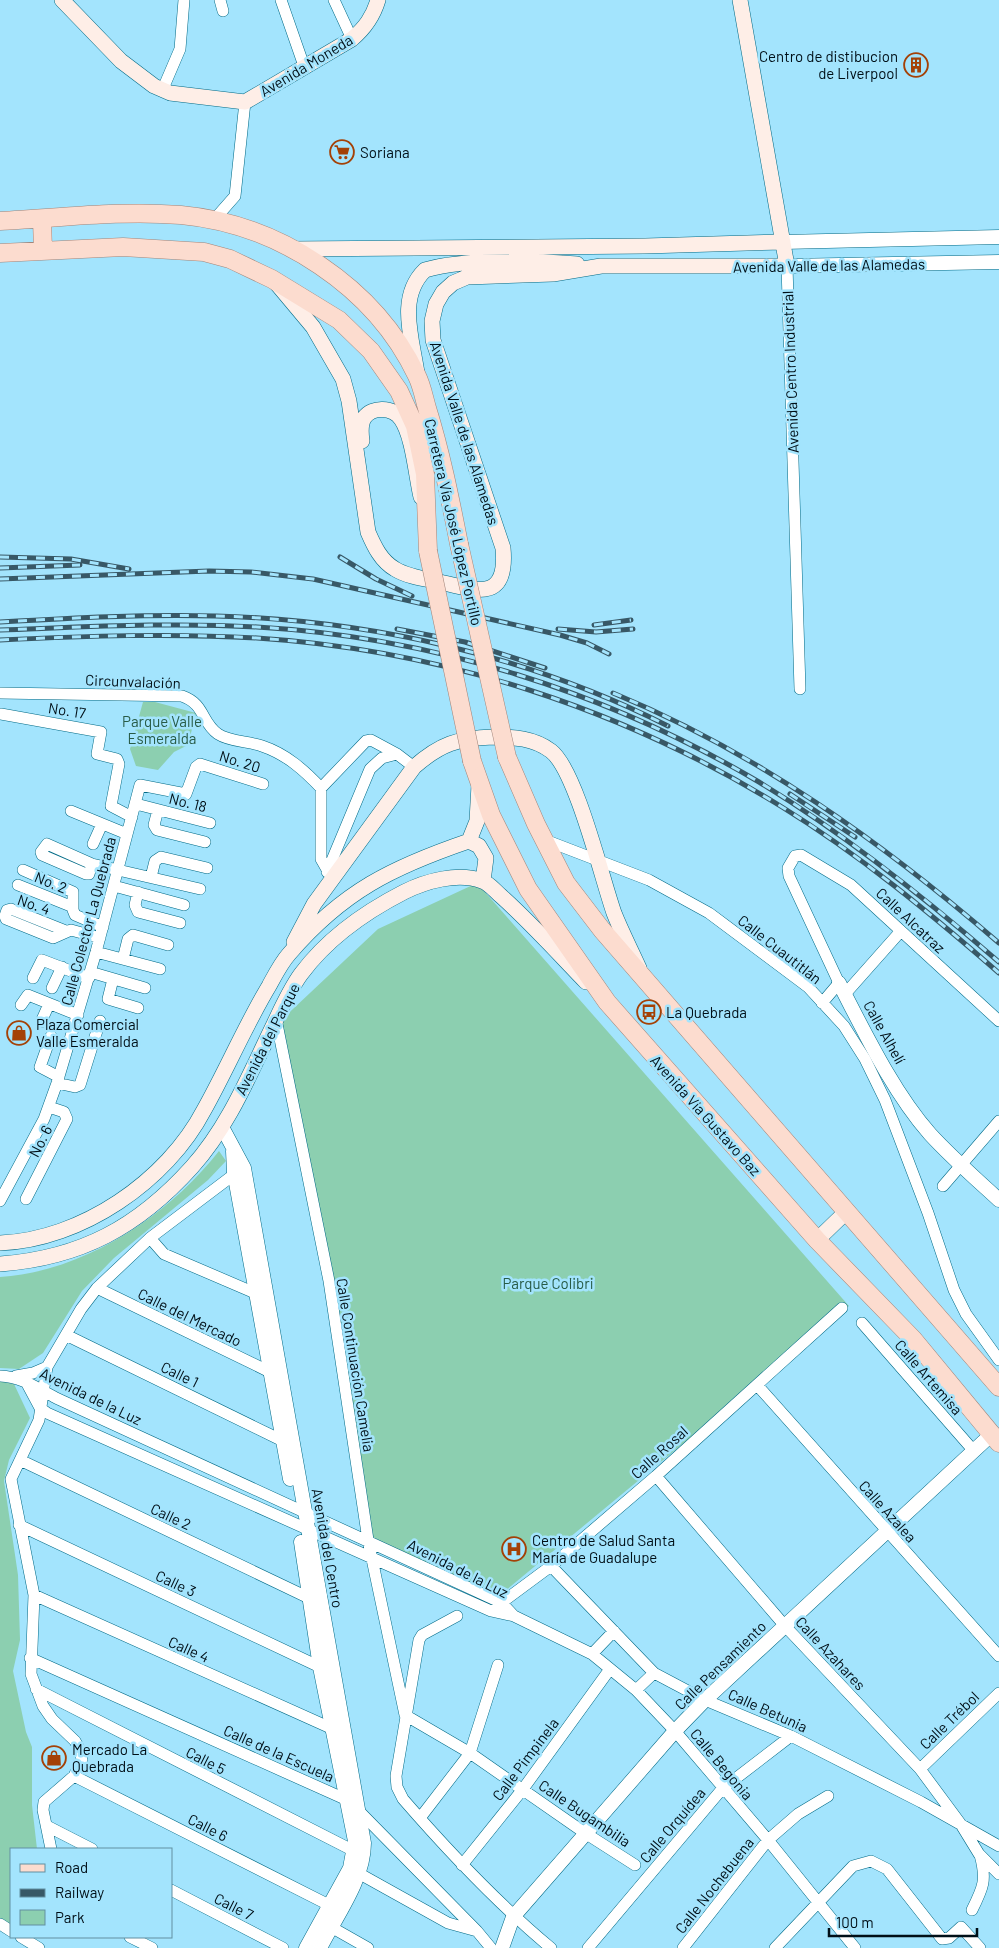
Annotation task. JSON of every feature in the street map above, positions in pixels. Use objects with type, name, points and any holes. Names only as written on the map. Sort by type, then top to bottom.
[{"type":"main road","points":[[62,0],[121,61],[162,91],[245,102]]},
{"type":"main road","name":"Avenida Moneda","points":[[245,102],[352,39],[364,29],[373,15],[378,0]]},
{"type":"main road","name":"Avenida Centro Industrial","points":[[740,0],[787,266]]},
{"type":"main road","name":"Carretera Vía José López Portillo","points":[[0,221],[123,215],[181,215],[213,221],[256,234],[292,249],[329,272],[363,300],[389,329],[417,377],[440,447],[459,544],[508,757],[545,840]]},
{"type":"main road","points":[[42,218],[43,251]]},
{"type":"main road","name":"Avenida Valle de las Alamedas","points":[[292,249],[645,246],[783,242]]},
{"type":"main road","points":[[417,377],[408,307],[411,286],[425,270],[460,263],[552,262],[601,266],[645,246]]},
{"type":"main road","name":"Carretera Vía José López Portillo","points":[[0,253],[124,247],[204,252],[230,259],[272,279],[340,320],[371,351],[399,391],[415,426],[426,474],[425,518],[428,550],[472,761]]},
{"type":"main road","name":"Avenida Valle de las Alamedas","points":[[272,279],[313,327],[343,379],[349,401],[368,532],[376,549],[395,569],[411,576],[477,591],[489,589],[500,580],[504,566],[503,548],[433,340],[432,321],[436,304],[443,292],[453,283],[467,277],[553,274],[601,266],[787,266]]},
{"type":"main road","points":[[360,484],[364,470],[361,428],[364,418],[371,412],[380,409],[391,410],[401,419],[408,438],[425,518]]},
{"type":"main road","points":[[288,956],[306,917],[330,876],[414,767],[432,751],[452,742],[471,737],[516,737],[533,741],[552,752],[565,768],[615,914],[642,974]]},
{"type":"main road","name":"Avenida Vía Gustavo Baz","points":[[472,761],[505,847],[528,888],[607,1002],[818,1240],[913,1339],[996,1438]]},
{"type":"main road","points":[[479,783],[477,821],[469,841],[479,846],[486,858],[483,881],[512,906],[607,1002]]},
{"type":"main road","points":[[545,840],[566,883],[602,930],[999,1387]]},
{"type":"main road","name":"Avenida del Parque","points":[[0,1243],[34,1238],[82,1222],[110,1208],[144,1184],[178,1149],[203,1112],[248,1023],[288,956],[316,924],[342,901],[382,876],[410,862],[469,841]]},
{"type":"main road","name":"Avenida del Parque","points":[[0,1264],[42,1259],[95,1243],[120,1230],[145,1213],[170,1191],[194,1165],[222,1127],[300,975],[321,950],[348,926],[416,886],[450,877],[483,881]]},
{"type":"main road","points":[[818,1240],[846,1212]]},
{"type":"street","points":[[162,91],[180,49],[184,0]]},
{"type":"street","points":[[281,0],[304,66]]},
{"type":"street","points":[[334,0],[352,39]]},
{"type":"street","points":[[213,221],[235,196],[245,102]]},
{"type":"street","name":"Avenida Valle de las Alamedas","points":[[783,242],[999,237]]},
{"type":"street","name":"Avenida Valle de las Alamedas","points":[[787,266],[999,262]]},
{"type":"street","name":"Avenida Centro Industrial","points":[[787,266],[800,689]]},
{"type":"street","name":"Circunvalación","points":[[0,693],[182,696],[193,700],[199,706],[216,733],[224,737],[261,745],[283,755],[303,769],[321,788]]},
{"type":"street","name":"No. 17","points":[[1,714],[101,732],[97,754],[117,759],[119,764],[111,806],[132,817]]},
{"type":"street","points":[[330,876],[321,858],[321,788],[366,741],[375,740],[414,767]]},
{"type":"street","points":[[330,876],[370,769],[382,758],[397,754]]},
{"type":"street","name":"No. 20","points":[[140,784],[182,795],[186,794],[196,767],[200,764],[263,784]]},
{"type":"street","name":"Calle Colector La Quebrada","points":[[0,1200],[49,1107],[102,932],[140,784]]},
{"type":"street","name":"No. 18","points":[[136,804],[210,823]]},
{"type":"street","name":"No. 18","points":[[158,810],[154,825],[157,830],[205,842]]},
{"type":"street","points":[[71,811],[128,834]]},
{"type":"street","points":[[93,844],[102,824]]},
{"type":"street","name":"Calle Cuautitlán","points":[[545,840],[597,858],[649,880],[709,913],[808,987],[844,1026],[866,1059],[885,1100],[928,1213],[954,1290],[966,1314],[999,1360]]},
{"type":"street","name":"Calle Alcatraz","points":[[795,856],[805,858],[851,885],[999,1021]]},
{"type":"street","name":"Calle Alhelí","points":[[795,856],[788,868],[789,876],[842,988],[908,1106],[929,1133],[960,1165],[999,1200]]},
{"type":"street","points":[[151,877],[155,861],[161,857],[207,868]]},
{"type":"street","points":[[92,864],[200,888]]},
{"type":"street","name":"No. 2","points":[[23,870],[73,892],[73,906],[76,915],[102,932]]},
{"type":"street","name":"No. 2","points":[[18,884],[73,906]]},
{"type":"street","points":[[114,886],[184,904]]},
{"type":"street","points":[[138,892],[135,906],[138,912],[180,923]]},
{"type":"street","points":[[66,931],[102,932]]},
{"type":"street","points":[[822,1003],[842,988],[900,932]]},
{"type":"street","points":[[123,959],[128,939],[133,935],[168,945]]},
{"type":"street","points":[[96,952],[160,969]]},
{"type":"street","points":[[32,978],[42,960],[89,975],[113,979],[145,988]]},
{"type":"street","points":[[52,988],[62,967]]},
{"type":"street","points":[[113,979],[108,999],[138,1008]]},
{"type":"street","points":[[21,1004],[28,996],[78,1015]]},
{"type":"street","points":[[42,1022],[49,1004]]},
{"type":"street","name":"Calle Continuación Camelia","points":[[276,1020],[329,1281],[368,1540],[405,1715]]},
{"type":"street","points":[[51,1036],[40,1067],[58,1080],[75,1087],[80,1085],[100,1021]]},
{"type":"street","name":"No. 6","points":[[26,1199],[67,1119],[64,1112],[49,1107]]},
{"type":"street","points":[[944,1186],[999,1121]]},
{"type":"street","name":"Avenida del Centro","points":[[222,1127],[233,1148],[239,1170],[303,1528],[358,1808],[359,1854],[331,1927],[320,1948]]},
{"type":"street","points":[[51,1848],[43,1810],[44,1802],[74,1776],[82,1760],[80,1750],[75,1741],[52,1719],[36,1689],[32,1674],[30,1658],[34,1595],[19,1525],[12,1479],[36,1428],[47,1367],[81,1309],[97,1288],[150,1238],[239,1170]]},
{"type":"street","name":"Avenida del Centro","points":[[239,1170],[255,1293],[281,1440],[300,1510]]},
{"type":"street","points":[[150,1238],[164,1254],[255,1293]]},
{"type":"street","name":"Calle del Mercado","points":[[97,1288],[270,1372]]},
{"type":"street","name":"Calle Rosal","points":[[491,1611],[551,1566],[656,1476],[842,1308]]},
{"type":"street","name":"Calle Artemisa","points":[[862,1323],[973,1450]]},
{"type":"street","name":"Calle 1","points":[[66,1335],[281,1440]]},
{"type":"street","points":[[0,1376],[19,1379],[47,1367]]},
{"type":"street","name":"Avenida de la Luz","points":[[19,1379],[502,1602],[514,1616]]},
{"type":"street","name":"Avenida de la Luz","points":[[19,1379],[40,1408],[491,1611],[514,1616]]},
{"type":"street","name":"Calle Azalea","points":[[757,1385],[887,1533],[999,1656]]},
{"type":"street","name":"Calle Pensamiento","points":[[502,1948],[513,1917],[675,1731],[973,1450],[996,1438]]},
{"type":"street","name":"Calle 2","points":[[20,1460],[309,1598]]},
{"type":"street","name":"Calle Azahares","points":[[656,1476],[785,1626],[920,1769],[960,1823],[979,1854],[999,1874]]},
{"type":"street","name":"Calle 3","points":[[19,1525],[320,1667]]},
{"type":"street","name":"Avenida del Centro","points":[[303,1528],[309,1598],[320,1667],[345,1799],[354,1841],[359,1854]]},
{"type":"street","name":"Calle Betunia","points":[[551,1566],[654,1673],[706,1700],[791,1736],[960,1823],[999,1846]]},
{"type":"street","name":"Calle 4","points":[[34,1595],[333,1729]]},
{"type":"street","name":"Calle Continuación Camelia","points":[[457,1616],[422,1635],[419,1640],[405,1715],[396,1776],[397,1787],[403,1799],[462,1864],[513,1917],[551,1948]]},
{"type":"street","name":"Calle Begonia","points":[[514,1616],[592,1654],[636,1690],[675,1731],[768,1840],[855,1948]]},
{"type":"street","points":[[592,1654],[614,1631]]},
{"type":"street","name":"Calle de la Escuela","points":[[30,1658],[345,1799],[358,1808],[477,1931]]},
{"type":"street","points":[[420,1818],[470,1753],[498,1665]]},
{"type":"street","name":"Calle Pimpinela","points":[[462,1864],[522,1789],[610,1669]]},
{"type":"street","points":[[636,1690],[654,1673]]},
{"type":"street","name":"Calle 5","points":[[36,1689],[359,1854]]},
{"type":"street","name":"Calle Trébol","points":[[920,1769],[999,1693]]},
{"type":"street","name":"Calle Bugambilia","points":[[405,1715],[470,1753],[634,1865]]},
{"type":"street","name":"Calle Orquídea","points":[[588,1948],[722,1788],[791,1736]]},
{"type":"street","name":"Calle 6","points":[[74,1776],[329,1905]]},
{"type":"street","name":"Calle Nochebuena","points":[[683,1948],[768,1840],[798,1814],[828,1796]]},
{"type":"street","points":[[47,1826],[90,1848]]},
{"type":"street","name":"Calle Azahares","points":[[972,1910],[981,1892],[985,1877],[979,1854]]},
{"type":"street","points":[[775,1948],[853,1866],[871,1861],[887,1869],[942,1939],[949,1938],[961,1927],[980,1948]]},
{"type":"street","points":[[354,1871],[448,1923],[477,1931],[491,1948]]},
{"type":"street","name":"Avenida del Centro","points":[[306,1948],[329,1905],[354,1871]]},
{"type":"street","name":"Calle 7","points":[[172,1891],[283,1948]]},
{"type":"street","points":[[331,1927],[368,1948]]},
{"type":"street","points":[[23,1938],[39,1948]]},
{"type":"street","points":[[132,1938],[152,1948]]},
{"type":"green space","name":"Parque Valle Esmeralda","points":[[143,702],[155,702],[196,713],[188,745],[174,752],[158,770],[136,766],[130,749]]},
{"type":"green space","name":"Parque Colibri","points":[[477,883],[849,1306],[493,1601],[367,1534],[344,1334],[277,1024],[378,929]]},
{"type":"green space","points":[[219,1151],[226,1161],[208,1180],[114,1258],[82,1291],[43,1353],[19,1369],[0,1368],[0,1277],[31,1273],[63,1264],[93,1252],[122,1236],[150,1218],[175,1197],[199,1175]]},
{"type":"green space","points":[[0,1381],[14,1384],[30,1418],[9,1460],[4,1481],[18,1575],[20,1640],[13,1671],[26,1732],[32,1747],[32,1805],[37,1848],[10,1848],[10,1924],[0,1918]]},
{"type":"railway","points":[[0,557],[71,559],[129,569]]},
{"type":"railway","points":[[340,557],[376,579],[412,596]]},
{"type":"railway","points":[[0,568],[80,565]]},
{"type":"railway","points":[[0,579],[209,571],[251,572],[313,579],[560,635],[587,643],[609,654]]},
{"type":"railway","points":[[0,622],[108,617],[216,616],[274,619],[390,634],[448,646],[505,661],[615,701],[668,726]]},
{"type":"railway","points":[[594,625],[631,620]]},
{"type":"railway","points":[[0,630],[160,625],[257,627],[323,633],[388,643],[453,657],[517,674],[580,696],[641,721],[701,750],[759,782],[822,823],[883,867],[999,962]]},
{"type":"railway","points":[[397,629],[465,642],[545,668]]},
{"type":"railway","points":[[558,629],[596,632],[633,629]]},
{"type":"railway","points":[[0,640],[128,636],[257,638],[326,645],[395,656],[463,671],[530,690],[595,714],[659,741],[722,772],[782,807],[811,825],[894,885],[999,973]]},
{"type":"railway","points":[[613,693],[717,743],[767,771],[816,802],[909,870],[999,943]]},
{"type":"railway","points":[[790,794],[855,837]]},
{"type":"place","name":"Centro de distibucion de Liverpool","points":[[916,65]]},
{"type":"place","name":"Soriana","points":[[342,152]]},
{"type":"place","name":"La Quebrada","points":[[649,1012]]},
{"type":"place","name":"Plaza Comercial Valle Esmeralda","points":[[19,1033]]},
{"type":"place","name":"Centro de Salud Santa María de Guadalupe","points":[[514,1549]]},
{"type":"place","name":"Mercado La Quebrada","points":[[54,1758]]}]
